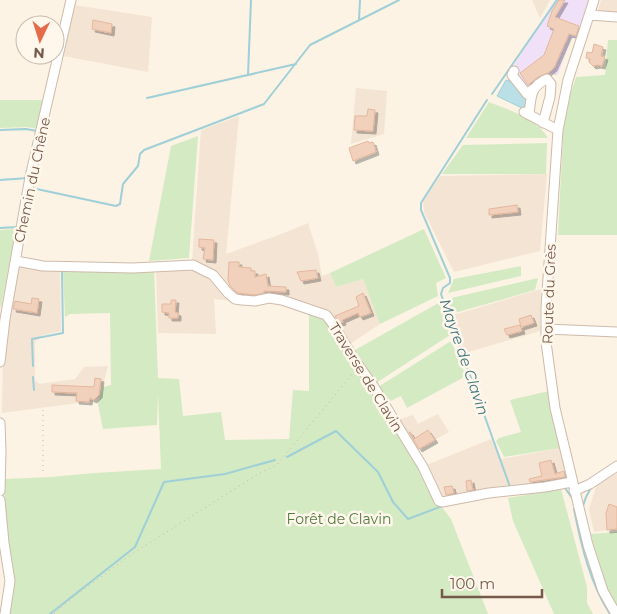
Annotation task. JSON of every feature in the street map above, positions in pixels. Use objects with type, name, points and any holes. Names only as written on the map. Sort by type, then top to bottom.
[{"type":"street","name":"Chemin du Chêne","points":[[0,362],[5,319],[30,177],[71,0]]},
{"type":"street","name":"Route du Grès","points":[[594,0],[564,97],[558,130],[548,274],[546,342],[556,408],[574,492],[595,569],[603,591],[616,614]]},
{"type":"street","points":[[589,14],[617,17]]},
{"type":"street","points":[[514,71],[512,75],[527,94],[541,82],[548,79],[551,84],[550,97],[543,123]]},
{"type":"street","points":[[533,89],[526,113],[558,130]]},
{"type":"street","name":"Traverse de Clavin","points":[[16,261],[52,266],[133,268],[194,265],[213,275],[235,299],[269,298],[282,300],[326,315],[423,467],[439,501],[572,482]]},
{"type":"street","points":[[546,329],[617,332]]},
{"type":"street","points":[[0,423],[0,491]]},
{"type":"street","points":[[574,492],[617,466]]},
{"type":"street","points":[[0,500],[10,581],[5,614]]},
{"type":"path","points":[[555,75],[570,35],[581,39]]},
{"type":"path","points":[[54,614],[71,599],[132,554],[276,465],[359,367]]},
{"type":"path","points":[[43,410],[43,475]]},
{"type":"shaded area","points":[[532,0],[550,0],[540,18]]},
{"type":"shaded area","points":[[555,0],[593,0],[579,38],[571,38],[558,75],[551,73],[524,93],[508,75]]},
{"type":"shaded area","points":[[601,0],[617,0],[617,13],[597,12]]},
{"type":"shaded area","points":[[74,5],[152,17],[148,72],[65,56],[65,47]]},
{"type":"shaded area","points":[[356,88],[387,91],[384,134],[351,144]]},
{"type":"shaded area","points":[[239,116],[226,254],[308,223],[318,254],[322,276],[330,273],[336,287],[363,279],[380,324],[350,344],[331,318],[317,306],[286,298],[234,301],[214,299],[216,334],[158,333],[156,270],[190,270],[192,261],[201,130]]},
{"type":"shaded area","points":[[547,174],[540,251],[454,272],[424,212],[423,202],[440,176]]},
{"type":"shaded area","points":[[17,264],[60,270],[61,331],[43,335],[35,342],[35,380],[39,384],[75,379],[84,367],[108,366],[100,397],[90,402],[2,413],[3,348]]},
{"type":"shaded area","points":[[541,289],[540,331],[465,353],[450,316]]},
{"type":"shaded area","points":[[438,414],[449,432],[415,451],[397,420],[413,415],[418,424]]},
{"type":"shaded area","points":[[491,439],[501,459],[561,448],[568,479],[444,502],[424,466]]},
{"type":"shaded area","points":[[617,473],[617,529],[594,532],[589,509],[597,484]]},
{"type":"green space","points":[[608,40],[617,40],[617,235],[558,235],[564,115],[576,77],[605,75]]},
{"type":"green space","points":[[0,100],[47,100],[40,129],[26,127],[0,128]]},
{"type":"green space","points":[[489,102],[530,120],[548,138],[466,138]]},
{"type":"green space","points":[[198,136],[189,258],[149,261],[171,146]]},
{"type":"green space","points":[[547,143],[546,174],[442,174],[463,145]]},
{"type":"green space","points":[[16,229],[1,307],[0,307],[0,230]]},
{"type":"green space","points":[[424,229],[446,278],[436,283],[438,296],[380,324],[363,279],[336,287],[330,273]]},
{"type":"green space","points":[[521,266],[521,276],[448,293],[454,279]]},
{"type":"green space","name":"Forêt de Clavin","points":[[63,269],[154,269],[158,378],[179,379],[183,416],[221,412],[225,440],[289,439],[293,390],[309,391],[309,317],[307,311],[323,317],[378,398],[451,519],[488,614],[7,614],[14,581],[11,556],[6,544],[4,479],[161,469],[158,393],[157,425],[103,429],[98,404],[103,387],[111,385],[110,313],[70,314],[65,317]]},
{"type":"green space","points":[[538,278],[535,290],[451,314],[447,299]]},
{"type":"green space","points":[[442,301],[453,333],[376,383],[355,350]]},
{"type":"green space","points":[[451,341],[466,376],[407,408],[401,396],[388,402],[378,387]]},
{"type":"green space","points":[[549,391],[561,448],[504,457],[496,441],[499,438],[521,432],[510,400]]},
{"type":"green space","points":[[561,489],[587,587],[587,603],[593,614],[554,614],[513,521],[508,498]]},
{"type":"green space","points":[[617,532],[617,608],[605,587],[591,534]]},
{"type":"water","points":[[506,80],[514,82],[527,101],[526,110],[497,96]]},
{"type":"building","points":[[559,0],[565,0],[555,17],[579,26],[576,36],[569,34],[554,68],[528,85],[520,73],[544,55],[554,29],[547,26],[552,11]]},
{"type":"building","points":[[93,20],[112,24],[111,33],[92,29]]},
{"type":"building","points":[[594,44],[603,47],[601,56],[605,57],[602,66],[593,66],[589,62],[590,59],[586,58],[587,52],[592,53]]},
{"type":"building","points":[[368,109],[375,110],[373,131],[354,130],[355,116],[367,116]]},
{"type":"building","points":[[368,141],[369,143],[373,142],[376,152],[353,161],[349,148]]},
{"type":"building","points":[[517,205],[518,212],[489,215],[489,209]]},
{"type":"building","points":[[199,239],[214,240],[213,260],[203,259],[205,248],[199,247]]},
{"type":"building","points":[[229,262],[239,262],[239,267],[251,268],[251,271],[255,271],[255,277],[266,274],[268,286],[286,287],[286,292],[264,291],[264,293],[255,295],[238,293],[230,286],[228,280]]},
{"type":"building","points":[[316,270],[318,278],[301,281],[297,272]]},
{"type":"building","points":[[363,293],[371,313],[360,317],[358,313],[342,320],[343,322],[340,323],[335,316],[359,306],[356,297]]},
{"type":"building","points":[[32,298],[39,299],[37,313],[13,309],[15,301],[31,304]]},
{"type":"building","points":[[171,300],[176,300],[175,312],[178,313],[178,318],[169,318],[169,313],[162,312],[162,304],[171,304]]},
{"type":"building","points":[[531,315],[534,323],[521,327],[519,319]]},
{"type":"building","points":[[520,325],[522,331],[507,335],[504,329]]},
{"type":"building","points":[[95,378],[101,379],[99,395],[94,400],[90,398],[89,402],[76,401],[77,393],[52,392],[52,385],[94,387]]},
{"type":"building","points":[[428,430],[435,440],[419,449],[409,432],[414,439]]},
{"type":"building","points":[[551,460],[555,474],[564,471],[565,477],[530,482],[529,479],[542,476],[539,463]]},
{"type":"building","points":[[471,480],[473,490],[467,491],[466,481]]},
{"type":"building","points":[[452,486],[454,493],[446,495],[444,487]]},
{"type":"building","points":[[609,504],[617,507],[617,529],[607,530],[606,513]]},
{"type":"waterway","points":[[248,75],[251,0]]},
{"type":"waterway","points":[[359,20],[360,0]]},
{"type":"waterway","points":[[32,188],[116,206],[120,204],[123,184],[138,166],[140,154],[144,150],[264,104],[310,45],[399,0]]},
{"type":"waterway","name":"Mayre de Clavin","points":[[492,94],[557,0]]},
{"type":"waterway","points":[[147,98],[296,64]]},
{"type":"waterway","name":"Mayre de Clavin","points":[[487,100],[421,203],[421,210],[450,278],[450,283],[443,288],[441,294],[510,487]]},
{"type":"waterway","points":[[0,130],[26,129],[37,131]]},
{"type":"waterway","points":[[0,180],[28,178]]},
{"type":"waterway","points":[[0,228],[19,227]]},
{"type":"waterway","points":[[33,366],[32,339],[63,333],[62,270]]},
{"type":"waterway","points":[[33,377],[34,390]]},
{"type":"waterway","points":[[287,457],[336,431],[378,472],[393,502],[408,519],[445,505]]},
{"type":"waterway","points":[[50,614],[135,547],[164,482],[225,474],[275,460]]},
{"type":"waterway","points":[[583,506],[592,486]]},
{"type":"waterway","points":[[565,488],[572,498]]},
{"type":"waterway","points":[[574,509],[583,550],[592,577],[610,614]]}]
